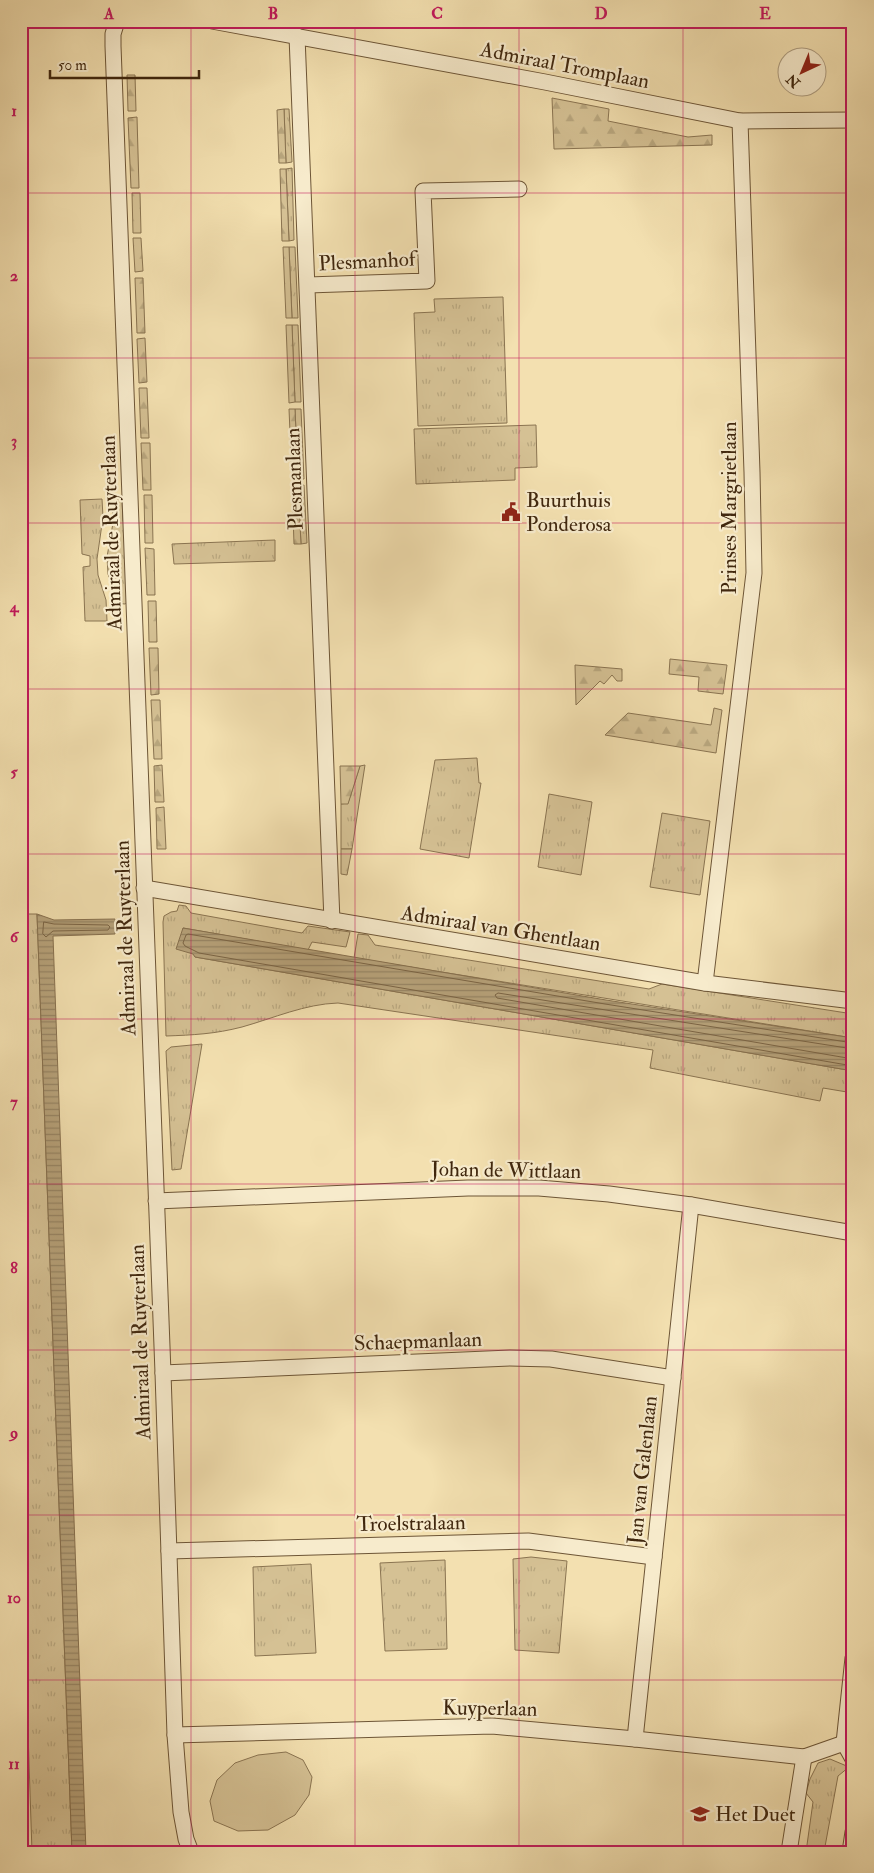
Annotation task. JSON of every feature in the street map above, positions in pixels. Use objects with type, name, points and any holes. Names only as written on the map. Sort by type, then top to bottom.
[{"type":"street","name":"Admiraal de Ruyterlaan","points":[[117,21],[113,34],[113,46],[175,1735],[180,1812],[191,1852]]},
{"type":"street","name":"Admiraal Tromplaan","points":[[212,21],[740,121],[853,120]]},
{"type":"street","name":"Plesmanlaan","points":[[297,36],[332,921]]},
{"type":"street","name":"Prinses Margrietlaan","points":[[705,983],[754,573],[752,452],[740,121]]},
{"type":"street","name":"Plesmanhof","points":[[308,285],[426,280],[424,192],[519,189]]},
{"type":"street","name":"Admiraal van Ghentlaan","points":[[144,888],[705,983],[853,1001]]},
{"type":"street","name":"Johan de Wittlaan","points":[[156,1201],[514,1187],[609,1194],[691,1205],[853,1232]]},
{"type":"street","name":"Jan van Galenlaan","points":[[634,1739],[691,1205]]},
{"type":"street","name":"Schaepmanlaan","points":[[163,1373],[519,1358],[551,1359],[673,1378]]},
{"type":"street","name":"Troelstralaan","points":[[169,1551],[528,1541],[654,1557]]},
{"type":"street","points":[[853,1658],[850,1722],[844,1743],[853,1759]]},
{"type":"street","name":"Kuyperlaan","points":[[175,1735],[492,1726],[634,1739],[804,1758]]},
{"type":"street","points":[[789,1852],[804,1758],[844,1743]]},
{"type":"street","points":[[850,1852],[853,1832]]},
{"type":"green space","points":[[127,75],[135,75],[136,111],[128,111]]},
{"type":"green space","points":[[552,98],[609,109],[608,121],[688,137],[712,135],[712,145],[554,149]]},
{"type":"green space","points":[[284,109],[289,109],[292,162],[286,163]]},
{"type":"green space","points":[[284,109],[286,163],[279,163],[277,110]]},
{"type":"green space","points":[[137,117],[139,188],[131,188],[128,118]]},
{"type":"green space","points":[[292,168],[294,240],[289,241],[286,169]]},
{"type":"green space","points":[[280,169],[286,169],[289,241],[282,241]]},
{"type":"green space","points":[[132,193],[140,193],[141,233],[133,233]]},
{"type":"green space","points":[[133,238],[141,238],[143,271],[135,272]]},
{"type":"green space","points":[[283,247],[289,247],[292,318],[286,318]]},
{"type":"green space","points":[[289,247],[295,247],[298,318],[292,318]]},
{"type":"green space","points":[[135,278],[143,278],[145,333],[137,333]]},
{"type":"green space","points":[[503,297],[507,423],[418,426],[414,313],[435,312],[434,299]]},
{"type":"green space","points":[[286,325],[292,325],[295,402],[289,403]]},
{"type":"green space","points":[[292,325],[298,325],[301,402],[295,402]]},
{"type":"green space","points":[[145,338],[147,382],[139,383],[137,339]]},
{"type":"green space","points":[[139,388],[147,388],[149,438],[141,438]]},
{"type":"green space","points":[[289,409],[295,409],[298,479],[292,479]]},
{"type":"green space","points":[[295,409],[301,409],[304,479],[298,479]]},
{"type":"green space","points":[[536,425],[537,467],[515,468],[515,480],[416,484],[414,429]]},
{"type":"green space","points":[[141,443],[150,443],[151,490],[143,490]]},
{"type":"green space","points":[[298,485],[304,485],[307,543],[301,544]]},
{"type":"green space","points":[[298,485],[301,544],[294,544],[292,486]]},
{"type":"green space","points":[[144,495],[152,495],[153,543],[145,543]]},
{"type":"green space","points":[[102,499],[103,517],[97,559],[98,575],[106,600],[107,621],[85,621],[83,567],[90,566],[90,556],[82,554],[80,500]]},
{"type":"green space","points":[[112,499],[122,499],[123,521],[128,528],[130,601],[125,604],[114,603],[115,594],[108,574],[107,557],[113,523]]},
{"type":"green space","points":[[275,540],[275,561],[174,564],[172,544]]},
{"type":"green space","points":[[145,548],[154,549],[155,595],[147,595]]},
{"type":"green space","points":[[148,601],[156,601],[157,642],[149,642]]},
{"type":"green space","points":[[149,648],[158,648],[159,694],[151,695]]},
{"type":"green space","points":[[670,659],[727,665],[723,694],[698,691],[699,677],[669,674]]},
{"type":"green space","points":[[575,665],[622,669],[622,681],[617,681],[612,675],[604,684],[600,681],[576,705]]},
{"type":"green space","points":[[151,700],[160,700],[162,759],[154,759]]},
{"type":"green space","points":[[714,708],[722,710],[716,753],[605,735],[628,713],[711,725]]},
{"type":"green space","points":[[477,758],[479,783],[481,783],[469,858],[420,849],[435,760]]},
{"type":"green space","points":[[162,765],[164,802],[155,802],[154,766]]},
{"type":"green space","points":[[365,765],[352,849],[341,849],[341,804],[348,803],[360,766]]},
{"type":"green space","points":[[340,766],[360,766],[348,804],[341,804]]},
{"type":"green space","points":[[549,794],[592,802],[581,875],[538,867]]},
{"type":"green space","points":[[164,807],[166,849],[157,849],[156,808]]},
{"type":"green space","points":[[662,813],[710,821],[700,895],[650,887]]},
{"type":"green space","points":[[341,849],[352,849],[347,875],[341,874]]},
{"type":"green space","points":[[179,905],[186,906],[191,913],[302,933],[308,926],[350,932],[346,947],[312,942],[308,950],[183,928],[195,957],[853,1071],[853,1093],[823,1088],[820,1101],[650,1068],[653,1050],[338,1003],[314,1006],[223,1031],[195,1035],[166,1036],[163,922],[164,916],[177,911]]},
{"type":"green space","points":[[21,914],[37,914],[72,1852],[32,1852],[21,1521]]},
{"type":"green space","points":[[358,934],[368,935],[375,945],[649,989],[662,984],[853,1014],[853,1038],[354,958]]},
{"type":"green space","points":[[202,1044],[181,1169],[172,1170],[166,1051],[171,1047]]},
{"type":"green space","points":[[531,1557],[567,1561],[559,1653],[515,1650],[513,1559]]},
{"type":"green space","points":[[445,1560],[447,1649],[385,1651],[380,1563]]},
{"type":"green space","points":[[311,1564],[316,1653],[255,1656],[253,1567]]},
{"type":"green space","points":[[286,1752],[303,1760],[312,1777],[309,1795],[295,1815],[268,1830],[238,1831],[214,1821],[210,1801],[217,1780],[235,1763],[258,1755]]},
{"type":"green space","points":[[830,1759],[849,1767],[838,1776],[824,1852],[806,1852],[813,1802],[806,1793],[818,1763]]},
{"type":"water","points":[[37,914],[54,920],[115,919],[115,934],[53,936],[86,1852],[72,1852]]},
{"type":"water","points":[[183,928],[606,1000],[853,1038],[853,1071],[195,957],[193,954],[176,949]]},
{"type":"place","name":"Buurthuis Ponderosa","points":[[511,512]]},
{"type":"place","name":"Het Duet","points":[[700,1814]]}]
